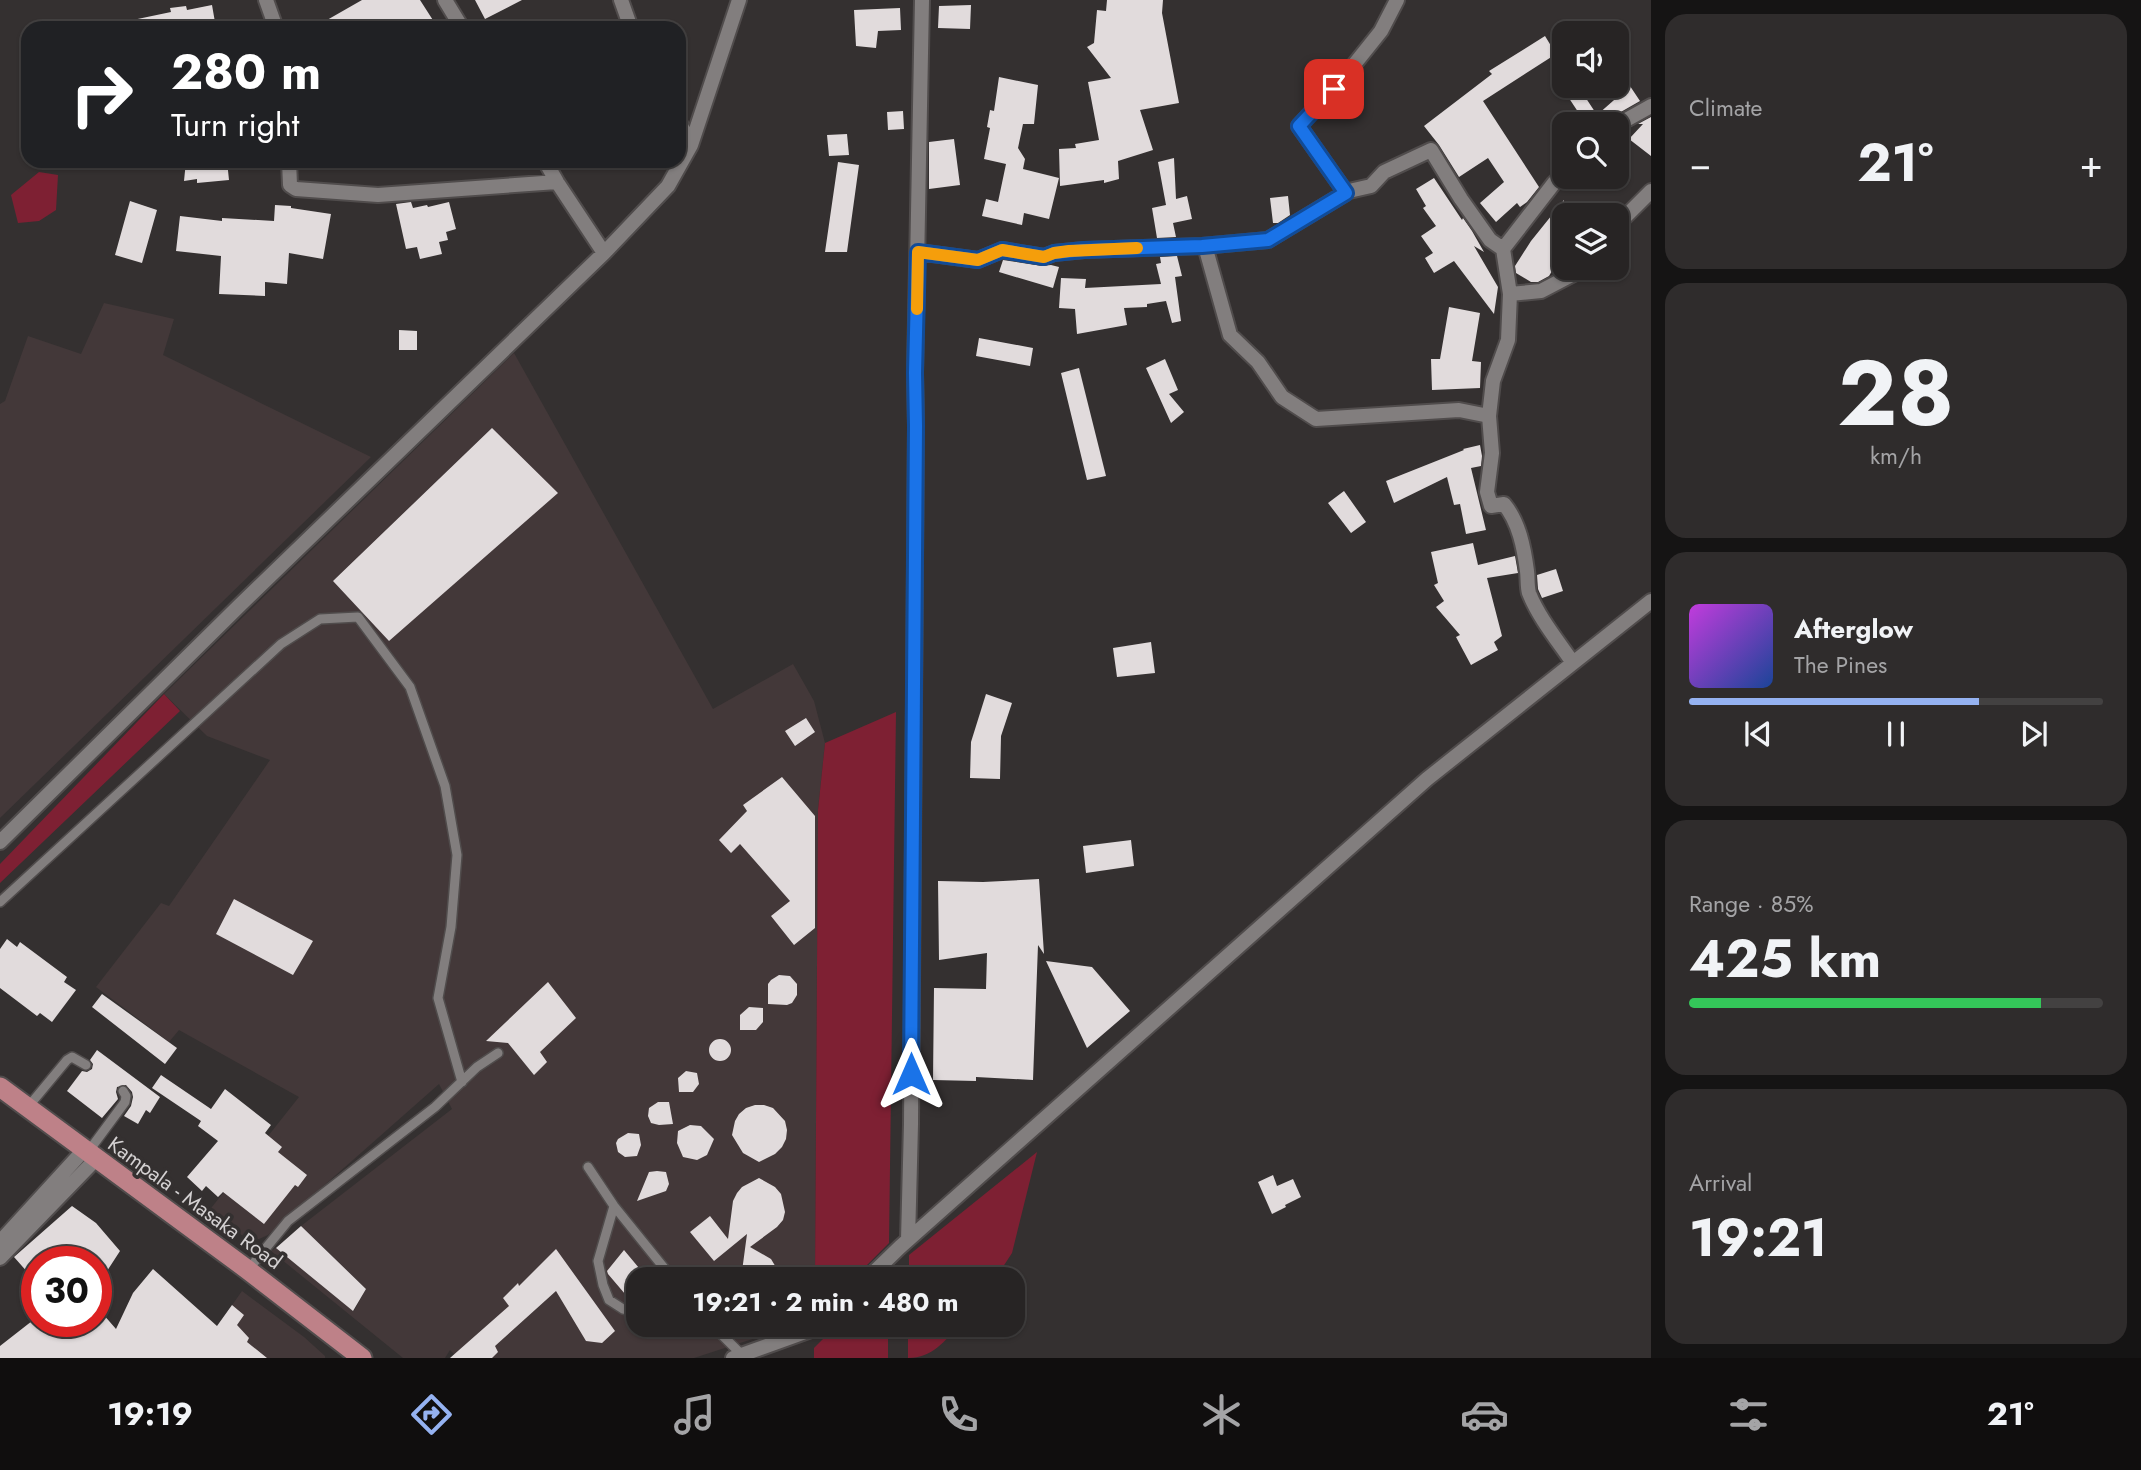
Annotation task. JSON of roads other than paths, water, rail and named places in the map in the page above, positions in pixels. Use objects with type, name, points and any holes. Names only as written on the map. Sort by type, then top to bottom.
[{"type":"highway","name":"Kampala - Masaka Road","points":[[0,1087],[248,1270],[359,1357]]},
{"type":"street","points":[[266,0],[274,21]]},
{"type":"street","points":[[445,0],[458,21]]},
{"type":"street","points":[[621,0],[628,21]]},
{"type":"street","points":[[686,154],[739,0]]},
{"type":"street","points":[[908,1240],[915,373],[922,0]]},
{"type":"street","points":[[1346,193],[1299,126],[1381,31],[1397,0]]},
{"type":"street","points":[[1629,118],[1651,106]]},
{"type":"street","points":[[686,135],[691,145]]},
{"type":"street","points":[[918,252],[978,260],[1002,250],[1044,257],[1054,253],[1084,250],[1205,246],[1268,240],[1346,193],[1371,186],[1384,172],[1431,150],[1489,240],[1503,249]]},
{"type":"street","points":[[289,168],[290,185],[296,189],[378,195],[557,182]]},
{"type":"street","points":[[549,168],[604,253]]},
{"type":"street","points":[[0,842],[239,606],[604,253],[668,186],[678,168]]},
{"type":"street","points":[[1552,186],[1503,249],[1510,294],[1508,340],[1493,381],[1489,416],[1492,453],[1487,492],[1491,506],[1504,504],[1511,513],[1521,537],[1528,591],[1546,624],[1573,663]]},
{"type":"street","points":[[1629,213],[1651,191]]},
{"type":"street","points":[[1205,246],[1230,335],[1258,362],[1282,397],[1316,419],[1459,410],[1489,416]]},
{"type":"street","points":[[1510,294],[1541,291],[1563,280]]},
{"type":"street","points":[[880,1267],[1427,779],[1651,601]]},
{"type":"street","points":[[0,1242],[89,1154]]},
{"type":"street","points":[[0,1258],[89,1154]]},
{"type":"street","points":[[737,1357],[792,1337]]},
{"type":"lane","points":[[0,902],[281,644],[320,619],[358,617],[410,687],[445,786],[457,855],[451,927],[438,998],[462,1082]]},
{"type":"lane","points":[[248,1270],[288,1221],[435,1107],[477,1067],[498,1053]]},
{"type":"lane","points":[[28,1107],[67,1060],[72,1057],[86,1065]]},
{"type":"lane","points":[[89,1154],[125,1102],[126,1096],[122,1091]]},
{"type":"lane","points":[[588,1167],[614,1206],[664,1267]]},
{"type":"lane","points":[[614,1206],[598,1261],[603,1285],[610,1300],[626,1310]]},
{"type":"lane","points":[[721,1337],[737,1357]]}]
